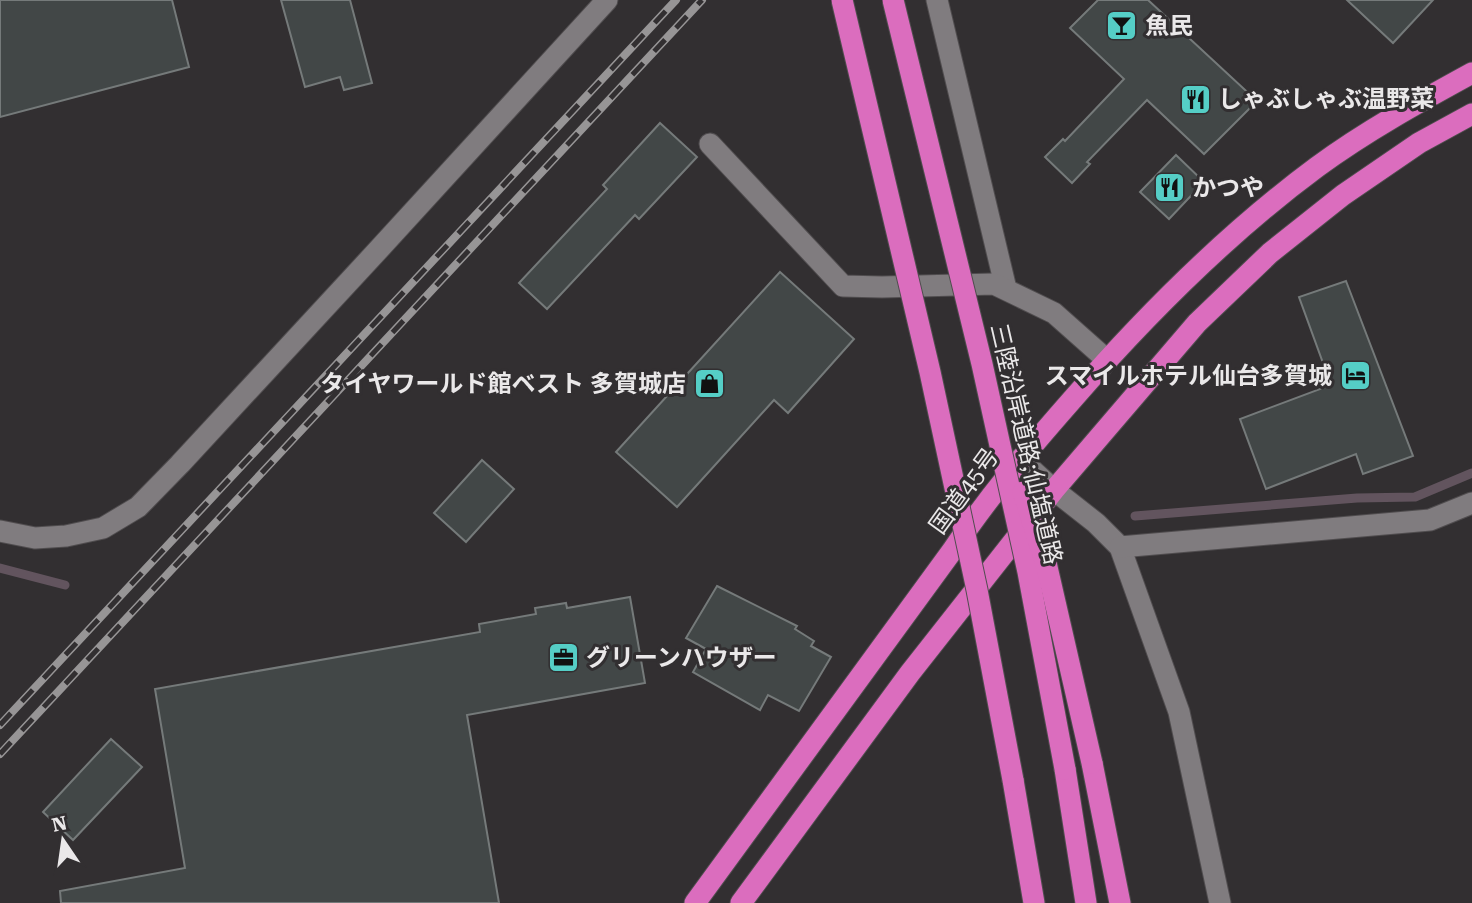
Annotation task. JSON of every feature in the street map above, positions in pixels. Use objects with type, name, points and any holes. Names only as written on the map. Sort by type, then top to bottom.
[{"type":"highway","points":[[842,0],[975,576],[1034,903]]},
{"type":"highway","name":"三陸沿岸道路;仙塩道路","points":[[893,0],[982,363],[1028,572],[1065,769],[1086,903]]},
{"type":"highway","name":"国道45号","points":[[695,903],[952,551],[979,510],[1107,360],[1180,283],[1249,220],[1318,166],[1391,117],[1472,73]]},
{"type":"highway","points":[[741,903],[910,673],[1054,490],[1197,323],[1270,253],[1354,187],[1419,143],[1472,114]]},
{"type":"highway","points":[[982,363],[1046,567],[1092,763],[1121,903]]},
{"type":"highway","points":[[1017,803],[1021,903]]},
{"type":"street","points":[[0,531],[35,538],[66,536],[103,528],[138,507],[344,288],[607,0]]},
{"type":"street","points":[[937,0],[1006,289]]},
{"type":"street","points":[[710,144],[843,286],[995,284],[1054,313],[1107,360]]},
{"type":"street","points":[[1020,459],[1096,523],[1120,547],[1179,712],[1220,903]]},
{"type":"street","points":[[1120,547],[1430,520],[1472,503]]},
{"type":"building","points":[[0,0],[172,0],[189,67],[0,117]]},
{"type":"building","points":[[281,0],[350,0],[372,83],[344,90],[340,77],[305,87]]},
{"type":"building","points":[[1098,0],[1148,0],[1257,101],[1204,154],[1147,100],[1087,162],[1090,164],[1072,183],[1045,157],[1063,139],[1065,141],[1124,79],[1070,28]]},
{"type":"building","points":[[1347,0],[1433,0],[1393,43]]},
{"type":"building","points":[[660,123],[697,157],[639,219],[635,215],[547,309],[519,283],[607,189],[603,185]]},
{"type":"building","points":[[1176,155],[1204,182],[1169,219],[1140,192]]},
{"type":"building","points":[[780,272],[854,339],[788,413],[774,400],[677,507],[616,452]]},
{"type":"building","points":[[1346,281],[1413,456],[1363,474],[1356,454],[1266,489],[1240,419],[1331,385],[1299,297]]},
{"type":"building","points":[[482,460],[514,489],[466,542],[434,513]]},
{"type":"building","points":[[717,586],[797,626],[795,629],[814,641],[811,646],[831,657],[799,711],[768,695],[760,710],[693,672],[706,649],[686,638]]},
{"type":"building","points":[[630,597],[645,683],[467,715],[499,903],[61,903],[60,891],[185,868],[155,689],[480,632],[479,624],[536,614],[535,608],[566,603],[567,608]]},
{"type":"building","points":[[111,739],[142,767],[73,840],[43,812]]},
{"type":"waterway","points":[[1135,516],[1357,498],[1415,497],[1472,473]]},
{"type":"waterway","points":[[0,568],[65,585]]},
{"type":"railway","points":[[0,725],[676,0]]},
{"type":"railway","points":[[0,754],[702,0]]},
{"type":"place","name":"魚民","points":[[1122,26]]},
{"type":"place","name":"しゃぶしゃぶ温野菜","points":[[1195,99]]},
{"type":"place","name":"かつや","points":[[1169,188]]},
{"type":"place","name":"スマイルホテル仙台多賀城","points":[[1355,376]]},
{"type":"place","name":"タイヤワールド館ベスト 多賀城店","points":[[709,384]]},
{"type":"place","name":"グリーンハウザー","points":[[563,658]]}]
